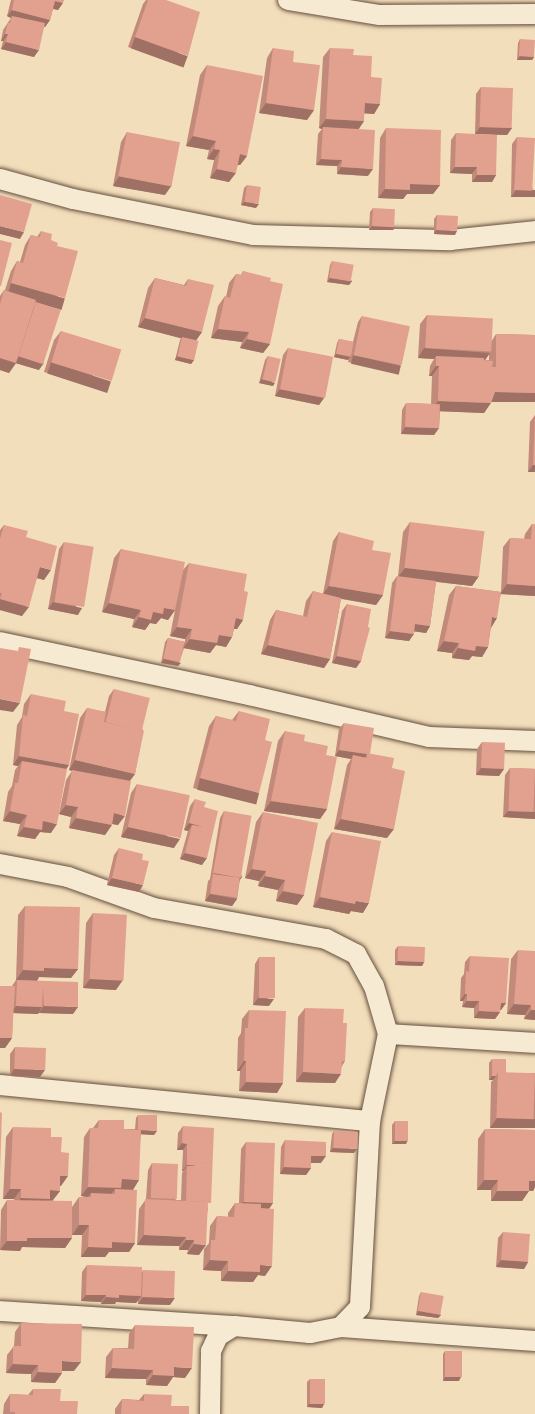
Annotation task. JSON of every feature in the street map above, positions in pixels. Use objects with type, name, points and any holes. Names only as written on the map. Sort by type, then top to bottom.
[{"type":"street","points":[[288,0],[380,15],[535,14]]},
{"type":"street","points":[[0,179],[73,199],[253,235],[450,240],[535,231]]},
{"type":"street","points":[[0,642],[249,695],[429,737],[535,741]]},
{"type":"street","points":[[0,864],[68,877],[154,908],[326,939],[356,954],[374,986],[388,1034],[370,1121],[360,1307],[341,1327]]},
{"type":"street","points":[[388,1034],[535,1043]]},
{"type":"street","points":[[0,1085],[370,1121]]},
{"type":"street","points":[[0,1311],[234,1326],[310,1334],[341,1327],[535,1341]]},
{"type":"street","points":[[210,1414],[212,1351],[218,1336],[234,1326]]},
{"type":"building","points":[[14,0],[64,0],[63,3],[55,1],[50,20],[12,10]]},
{"type":"building","points":[[148,0],[166,0],[200,12],[188,56],[135,37]]},
{"type":"building","points":[[12,16],[45,23],[39,50],[6,42],[8,34],[5,34]]},
{"type":"building","points":[[520,39],[535,40],[534,57],[519,56]]},
{"type":"building","points":[[273,48],[294,51],[293,62],[320,65],[314,110],[266,103]]},
{"type":"building","points":[[330,48],[354,49],[353,55],[372,56],[371,77],[382,78],[380,104],[365,103],[364,121],[326,119]]},
{"type":"building","points":[[207,65],[263,76],[247,156],[240,154],[236,173],[217,169],[220,150],[214,149],[216,141],[193,136]]},
{"type":"building","points":[[481,87],[513,88],[512,128],[480,127]]},
{"type":"building","points":[[323,127],[375,130],[373,169],[341,167],[342,160],[321,159]]},
{"type":"building","points":[[386,128],[441,130],[440,185],[410,184],[410,190],[385,189]]},
{"type":"building","points":[[127,132],[180,142],[171,186],[118,176]]},
{"type":"building","points":[[456,133],[497,135],[496,175],[477,175],[477,167],[455,167]]},
{"type":"building","points":[[517,137],[535,138],[532,191],[514,190]]},
{"type":"building","points":[[247,185],[261,187],[258,204],[245,202]]},
{"type":"building","points":[[0,195],[32,204],[24,232],[0,226]]},
{"type":"building","points":[[373,208],[395,209],[394,227],[372,226]]},
{"type":"building","points":[[437,215],[458,216],[457,231],[436,230]]},
{"type":"building","points":[[41,231],[52,234],[51,240],[58,243],[57,246],[78,251],[65,298],[11,283],[17,261],[23,263],[31,235],[40,237]]},
{"type":"building","points":[[0,240],[12,243],[1,286],[0,286]]},
{"type":"building","points":[[332,261],[354,265],[351,282],[329,278]]},
{"type":"building","points":[[243,271],[271,278],[270,281],[283,284],[270,344],[247,339],[249,332],[218,329],[225,296],[230,298],[236,274],[242,275]]},
{"type":"building","points":[[155,278],[186,286],[188,279],[214,285],[202,332],[145,318]]},
{"type":"building","points":[[4,290],[36,300],[16,363],[0,358],[0,304]]},
{"type":"building","points":[[36,302],[61,310],[43,364],[18,356]]},
{"type":"building","points":[[427,315],[493,318],[491,351],[425,348]]},
{"type":"building","points":[[362,316],[410,326],[402,365],[354,355]]},
{"type":"building","points":[[61,331],[121,349],[112,381],[51,363]]},
{"type":"building","points":[[496,334],[535,335],[535,393],[495,392],[491,403],[438,401],[439,366],[436,366],[436,356],[484,358],[484,360],[493,361],[492,367],[496,367]]},
{"type":"building","points":[[182,337],[199,341],[194,360],[178,356]]},
{"type":"building","points":[[339,339],[354,342],[351,357],[336,354]]},
{"type":"building","points":[[288,348],[333,357],[325,398],[280,389]]},
{"type":"building","points":[[268,356],[281,359],[275,382],[263,379]]},
{"type":"building","points":[[406,403],[440,404],[439,428],[405,427]]},
{"type":"building","points":[[535,416],[535,465],[533,465]]},
{"type":"building","points":[[410,522],[484,531],[479,577],[404,568]]},
{"type":"building","points":[[532,524],[535,524],[535,586],[507,584],[510,538],[531,539]]},
{"type":"building","points":[[4,525],[28,531],[26,537],[57,546],[51,570],[40,567],[29,607],[0,599],[2,593],[0,593],[0,539]]},
{"type":"building","points":[[339,532],[374,541],[372,550],[391,553],[383,595],[329,586]]},
{"type":"building","points":[[64,542],[94,547],[84,607],[54,602]]},
{"type":"building","points":[[121,549],[185,562],[175,610],[164,608],[163,614],[153,612],[151,620],[139,617],[141,610],[109,603]]},
{"type":"building","points":[[189,563],[247,574],[244,591],[248,592],[243,620],[236,618],[232,637],[219,635],[217,643],[190,639],[192,629],[177,627]]},
{"type":"building","points":[[397,576],[436,581],[430,626],[415,624],[414,634],[390,631]]},
{"type":"building","points":[[456,586],[501,592],[497,618],[492,617],[488,647],[476,646],[475,651],[458,648],[459,643],[444,641]]},
{"type":"building","points":[[313,591],[341,598],[330,659],[268,645],[276,610],[307,617]]},
{"type":"building","points":[[347,604],[371,609],[368,627],[370,628],[361,661],[337,656]]},
{"type":"building","points":[[168,638],[185,642],[180,662],[163,658]]},
{"type":"building","points":[[19,647],[31,649],[20,703],[0,699],[0,648],[18,651]]},
{"type":"building","points":[[114,689],[150,698],[142,731],[106,722]]},
{"type":"building","points":[[31,694],[66,701],[64,711],[79,714],[69,765],[19,756],[23,715],[27,716]]},
{"type":"building","points":[[87,708],[106,712],[104,722],[144,731],[135,774],[75,760]]},
{"type":"building","points":[[239,711],[270,719],[265,740],[272,742],[259,793],[200,778],[216,716],[236,721]]},
{"type":"building","points":[[344,723],[374,728],[370,754],[339,750]]},
{"type":"building","points":[[285,731],[305,735],[304,741],[328,746],[326,755],[337,757],[327,809],[271,801]]},
{"type":"building","points":[[482,742],[505,743],[504,769],[481,768]]},
{"type":"building","points":[[367,753],[394,758],[392,768],[405,771],[394,829],[341,819],[353,755],[367,758]]},
{"type":"building","points":[[22,761],[67,769],[57,824],[43,821],[42,830],[24,827],[27,815],[10,811]]},
{"type":"building","points":[[510,768],[535,769],[533,812],[508,811]]},
{"type":"building","points":[[72,770],[131,781],[125,816],[114,813],[112,825],[76,818],[78,807],[66,805]]},
{"type":"building","points":[[137,784],[190,795],[181,838],[128,827]]},
{"type":"building","points":[[195,799],[206,802],[204,807],[218,811],[207,858],[185,853],[192,825],[204,827],[189,823]]},
{"type":"building","points":[[224,811],[252,816],[241,878],[213,873]]},
{"type":"building","points":[[263,812],[318,823],[304,895],[283,891],[285,880],[265,876],[266,871],[252,869]]},
{"type":"building","points":[[332,832],[381,841],[369,903],[356,901],[355,904],[320,897]]},
{"type":"building","points":[[119,848],[143,854],[142,860],[149,861],[143,885],[112,878]]},
{"type":"building","points":[[213,874],[240,878],[237,898],[210,894]]},
{"type":"building","points":[[25,906],[80,907],[78,969],[23,970]]},
{"type":"building","points":[[93,913],[127,915],[123,981],[90,979]]},
{"type":"building","points":[[398,946],[425,947],[424,962],[397,961]]},
{"type":"building","points":[[518,950],[535,951],[535,1010],[531,1010],[531,1005],[514,1004]]},
{"type":"building","points":[[470,956],[509,958],[506,1003],[501,1003],[500,1012],[479,1011],[479,1001],[467,1001],[466,971],[469,972]]},
{"type":"building","points":[[259,957],[275,957],[275,998],[259,998]]},
{"type":"building","points":[[17,980],[78,982],[78,1007],[44,1006],[43,987],[42,1007],[16,1006]]},
{"type":"building","points":[[0,986],[15,986],[12,1038],[0,1038]]},
{"type":"building","points":[[305,1008],[344,1009],[343,1023],[347,1023],[345,1061],[342,1061],[341,1074],[303,1072]]},
{"type":"building","points":[[249,1010],[286,1011],[283,1083],[246,1082],[245,1028],[248,1028]]},
{"type":"building","points":[[15,1047],[46,1048],[45,1070],[14,1069]]},
{"type":"building","points":[[492,1059],[506,1059],[506,1073],[498,1072],[496,1076],[492,1076]]},
{"type":"building","points":[[498,1072],[535,1073],[533,1119],[496,1118]]},
{"type":"building","points":[[0,1112],[2,1113],[0,1172]]},
{"type":"building","points":[[138,1115],[157,1115],[157,1131],[138,1129]]},
{"type":"building","points":[[99,1120],[124,1120],[124,1129],[141,1130],[139,1180],[122,1179],[121,1188],[88,1187],[90,1128],[98,1128]]},
{"type":"building","points":[[395,1121],[408,1121],[408,1141],[395,1141]]},
{"type":"building","points":[[183,1126],[214,1128],[211,1203],[186,1201],[187,1166],[205,1165],[187,1165],[187,1144],[182,1143]]},
{"type":"building","points":[[13,1127],[51,1128],[51,1137],[62,1137],[61,1152],[69,1153],[68,1176],[60,1176],[60,1191],[50,1190],[50,1199],[21,1198],[21,1189],[10,1189]]},
{"type":"building","points":[[485,1129],[535,1130],[535,1181],[529,1181],[529,1191],[497,1191],[498,1180],[484,1180]]},
{"type":"building","points":[[334,1131],[358,1132],[357,1149],[333,1148]]},
{"type":"building","points":[[285,1140],[326,1142],[326,1156],[311,1156],[311,1168],[284,1167]]},
{"type":"building","points":[[246,1142],[275,1143],[273,1203],[244,1202]]},
{"type":"building","points":[[152,1163],[178,1164],[177,1199],[151,1198]]},
{"type":"building","points":[[115,1189],[137,1190],[135,1243],[112,1242],[112,1248],[88,1247],[89,1225],[79,1225],[79,1197],[91,1197],[91,1193],[115,1194]]},
{"type":"building","points":[[145,1199],[208,1202],[206,1245],[194,1244],[194,1240],[186,1240],[186,1237],[144,1235]]},
{"type":"building","points":[[7,1200],[72,1201],[72,1238],[27,1238],[27,1241],[7,1241]]},
{"type":"building","points":[[235,1203],[261,1204],[261,1208],[274,1209],[272,1266],[260,1265],[260,1272],[228,1271],[228,1261],[210,1260],[211,1240],[215,1240],[217,1216],[234,1217]]},
{"type":"building","points":[[503,1232],[530,1234],[528,1262],[501,1260]]},
{"type":"building","points":[[87,1265],[142,1267],[141,1296],[119,1295],[119,1298],[106,1297],[106,1295],[86,1295]]},
{"type":"building","points":[[143,1270],[175,1271],[174,1298],[142,1297]]},
{"type":"building","points":[[421,1292],[444,1296],[440,1315],[418,1311]]},
{"type":"building","points":[[21,1323],[82,1324],[81,1362],[62,1361],[62,1373],[38,1372],[38,1365],[13,1364],[13,1346],[21,1346]]},
{"type":"building","points":[[135,1325],[194,1327],[192,1368],[174,1367],[174,1376],[153,1375],[153,1370],[112,1368],[113,1348],[134,1349]]},
{"type":"building","points":[[445,1351],[462,1351],[462,1377],[445,1377]]},
{"type":"building","points":[[310,1379],[325,1379],[325,1404],[310,1404]]},
{"type":"building","points":[[33,1389],[61,1389],[60,1401],[78,1401],[77,1414],[15,1414],[15,1412],[10,1412],[10,1394],[33,1395]]},
{"type":"building","points":[[144,1394],[172,1395],[171,1406],[189,1406],[189,1414],[121,1414],[122,1399],[144,1401]]}]
